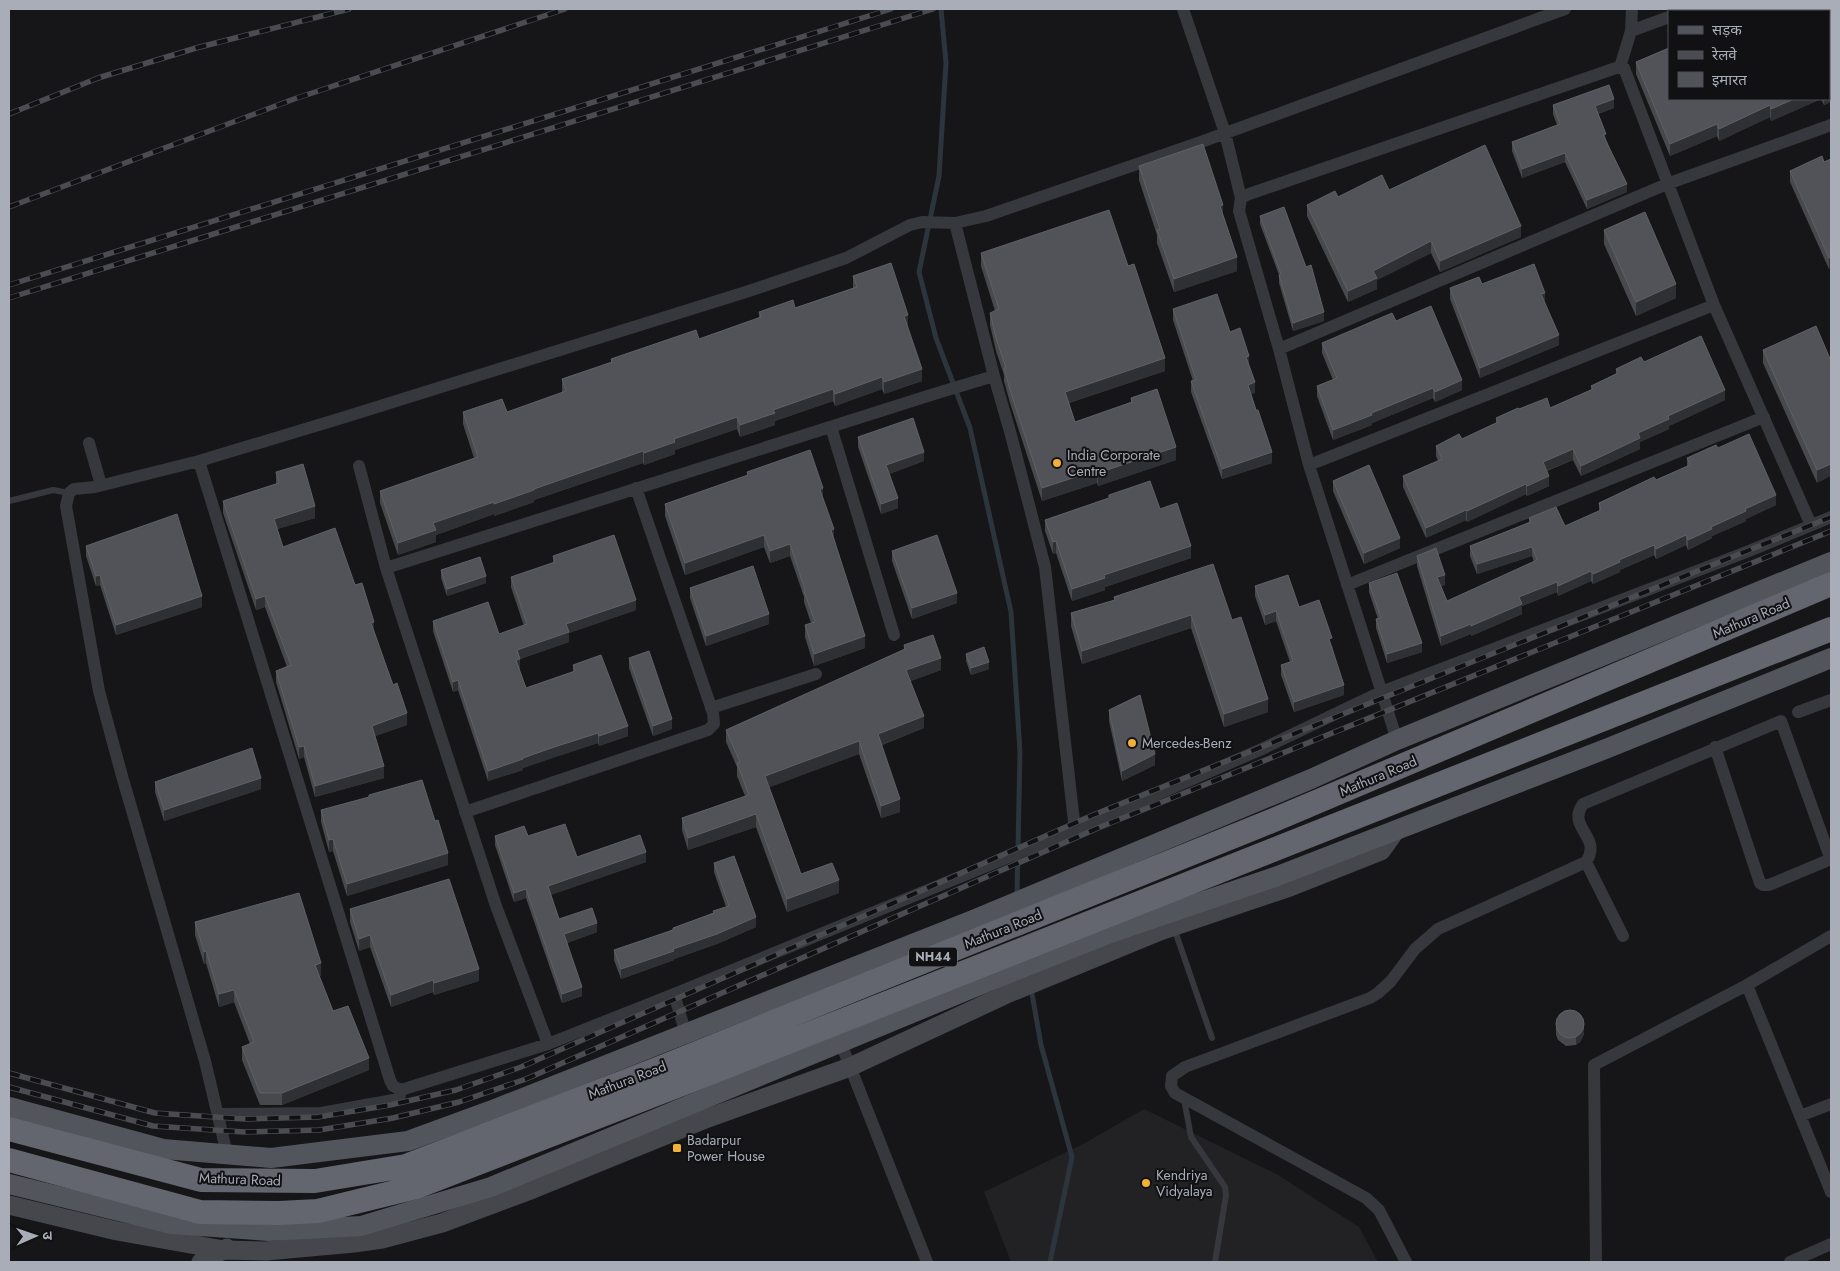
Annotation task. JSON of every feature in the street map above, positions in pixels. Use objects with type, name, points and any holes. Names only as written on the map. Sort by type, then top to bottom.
[{"type":"highway","name":"Mathura Road","points":[[9,1129],[201,1180],[315,1181],[406,1166],[651,1071],[1270,822],[1831,584]]},
{"type":"highway","name":"Mathura Road","points":[[9,1160],[200,1212],[279,1213],[318,1211],[416,1187],[700,1077],[1831,629]]},
{"type":"main road","name":"Mathura Road","points":[[9,1107],[163,1149],[271,1158],[408,1141],[686,1034],[1017,901],[1311,779],[1397,740],[1831,562]]},
{"type":"main road","points":[[9,1184],[172,1224],[256,1231],[361,1226],[491,1187],[840,1041],[916,1011],[1034,970],[1113,932],[1275,877],[1608,748],[1831,658]]},
{"type":"main road","points":[[896,950],[916,1011]]},
{"type":"main road","points":[[686,1034],[702,1099]]},
{"type":"street","points":[[1183,9],[1225,133],[1241,198],[1239,211],[1279,349],[1309,465],[1397,740]]},
{"type":"street","points":[[227,1154],[205,1061],[99,692],[66,506],[69,493],[74,489],[101,485],[199,461],[829,264],[846,258],[901,228],[929,222],[955,223],[986,216],[1225,133],[1565,9]]},
{"type":"street","points":[[1620,67],[1631,31],[1632,9]]},
{"type":"street","points":[[1631,31],[1668,17]]},
{"type":"street","points":[[1241,198],[1620,67],[1626,70],[1667,184],[1714,305],[1811,526]]},
{"type":"street","points":[[1279,349],[1667,184],[1831,125]]},
{"type":"street","points":[[955,223],[1045,567],[1075,830]]},
{"type":"street","points":[[1309,465],[1714,305]]},
{"type":"street","points":[[386,568],[994,376]]},
{"type":"street","points":[[1347,585],[1764,416]]},
{"type":"street","points":[[831,427],[894,635]]},
{"type":"street","points":[[89,443],[101,485]]},
{"type":"street","points":[[199,461],[374,1028],[393,1086],[400,1090],[548,1044],[674,994],[1075,830],[1262,749],[1381,692],[1831,517]]},
{"type":"street","points":[[358,466],[386,568],[465,812],[504,928],[548,1044]]},
{"type":"street","points":[[465,812],[708,730],[714,724],[711,708],[636,488]]},
{"type":"street","points":[[711,708],[816,674]]},
{"type":"street","points":[[1798,712],[1831,700]]},
{"type":"street","points":[[1406,1262],[1379,1210],[1366,1198],[1184,1099],[1175,1093],[1171,1086],[1172,1076],[1179,1070],[1370,998],[1391,981],[1415,949],[1438,929],[1586,862],[1592,850],[1591,843],[1578,816],[1578,810],[1583,804],[1715,748],[1781,721],[1831,859],[1769,885],[1760,883],[1715,748]]},
{"type":"street","points":[[9,1205],[117,1231],[265,1257],[382,1239],[442,1223],[533,1189],[708,1118],[850,1066],[1009,993],[1034,970],[1174,927],[1290,887],[1381,851],[1396,830]]},
{"type":"street","points":[[1586,862],[1623,936]]},
{"type":"street","points":[[1596,1262],[1594,1065],[1747,985],[1831,936]]},
{"type":"street","points":[[1747,985],[1830,1186]]},
{"type":"street","points":[[674,994],[686,1034]]},
{"type":"street","points":[[840,1041],[927,1262]]},
{"type":"street","points":[[218,1114],[321,1113],[399,1099],[400,1090]]},
{"type":"street","points":[[702,1099],[708,1118]]},
{"type":"street","points":[[1800,1116],[1831,1104]]},
{"type":"street","points":[[201,1262],[256,1231]]},
{"type":"street","points":[[1790,1262],[1831,1244]]},
{"type":"lane","points":[[9,501],[53,490],[69,493]]},
{"type":"lane","points":[[1174,927],[1212,1038]]},
{"type":"lane","points":[[1184,1099],[1191,1137],[1225,1187],[1226,1195],[1215,1262]]},
{"type":"shaded area","name":"Kendriya Vidyalaya","points":[[1144,1109],[1278,1175],[1359,1227],[1378,1262],[1011,1262],[984,1192],[1085,1143]]},
{"type":"building","points":[[1776,9],[1776,10],[1752,10]]},
{"type":"building","points":[[1831,9],[1830,90],[1830,10],[1800,10]]},
{"type":"building","points":[[1668,48],[1668,100],[1792,100],[1771,109],[1770,105],[1719,129],[1717,124],[1670,144],[1636,62]]},
{"type":"building","points":[[1609,85],[1614,99],[1595,106],[1606,134],[1603,135],[1627,184],[1587,200],[1565,153],[1522,169],[1512,142],[1560,124],[1553,105]]},
{"type":"building","points":[[1203,144],[1223,205],[1220,206],[1237,257],[1174,279],[1157,230],[1160,229],[1139,166]]},
{"type":"building","points":[[1485,145],[1521,226],[1440,261],[1431,241],[1373,271],[1377,278],[1348,291],[1307,205],[1335,191],[1338,197],[1382,175],[1389,190]]},
{"type":"building","points":[[1822,156],[1824,162],[1831,159],[1831,257],[1829,258],[1790,171]]},
{"type":"building","points":[[1284,207],[1306,267],[1311,265],[1324,312],[1293,323],[1279,275],[1281,274],[1260,216]]},
{"type":"building","points":[[1109,210],[1128,266],[1134,264],[1165,358],[1065,392],[1075,422],[1132,402],[1131,398],[1157,389],[1176,447],[1098,473],[1097,470],[1042,488],[1010,390],[1004,368],[1006,368],[996,338],[990,313],[999,309],[981,253]]},
{"type":"building","points":[[1645,212],[1676,284],[1636,302],[1604,230]]},
{"type":"building","points":[[891,263],[908,315],[904,316],[922,369],[884,382],[882,377],[835,394],[833,389],[773,410],[775,413],[740,425],[737,417],[674,439],[675,442],[644,453],[643,451],[494,504],[494,502],[433,523],[436,530],[398,543],[380,491],[478,457],[463,412],[502,399],[507,412],[566,391],[562,379],[612,362],[611,359],[696,330],[699,339],[761,317],[759,312],[793,300],[795,308],[857,287],[853,276]]},
{"type":"building","points":[[1534,264],[1545,293],[1541,294],[1559,335],[1480,368],[1450,288],[1479,277],[1482,284]]},
{"type":"building","points":[[1217,294],[1230,332],[1240,328],[1249,356],[1246,357],[1255,382],[1248,385],[1272,452],[1222,469],[1191,381],[1196,380],[1173,309]]},
{"type":"building","points":[[1431,306],[1462,380],[1435,392],[1433,388],[1333,430],[1317,386],[1337,378],[1322,343],[1392,313],[1396,321]]},
{"type":"building","points":[[1816,326],[1831,361],[1831,464],[1817,470],[1763,350]]},
{"type":"building","points":[[1701,336],[1725,390],[1668,416],[1669,419],[1638,433],[1640,438],[1581,466],[1573,449],[1543,462],[1549,476],[1527,486],[1526,484],[1426,528],[1403,476],[1442,459],[1436,446],[1459,434],[1462,439],[1498,422],[1496,418],[1547,398],[1550,408],[1593,389],[1591,386],[1618,373],[1616,369],[1641,357],[1644,362]]},
{"type":"building","points":[[913,418],[924,452],[886,465],[898,498],[881,504],[858,437]]},
{"type":"building","points":[[1749,434],[1776,495],[1745,509],[1746,511],[1688,540],[1686,535],[1656,549],[1654,545],[1593,574],[1591,571],[1558,586],[1557,582],[1519,597],[1522,604],[1471,626],[1471,624],[1441,636],[1417,556],[1436,548],[1445,575],[1437,577],[1447,601],[1537,560],[1532,547],[1477,564],[1470,546],[1531,522],[1529,518],[1556,507],[1565,526],[1601,510],[1599,503],[1654,477],[1656,480],[1690,465],[1687,458],[1716,445],[1718,448]]},
{"type":"building","points":[[810,450],[823,488],[820,490],[834,529],[831,530],[865,636],[814,654],[805,625],[815,622],[790,544],[770,551],[764,535],[685,563],[665,504],[748,475],[747,472]]},
{"type":"building","points":[[303,464],[315,506],[274,519],[283,547],[335,528],[355,585],[362,583],[374,622],[371,623],[393,685],[397,683],[407,713],[372,726],[384,766],[315,786],[304,746],[299,747],[276,671],[291,665],[265,596],[256,599],[223,501],[279,483],[276,472]]},
{"type":"building","points":[[1369,465],[1400,538],[1364,553],[1333,481]]},
{"type":"building","points":[[1150,481],[1160,509],[1177,503],[1191,546],[1104,575],[1105,578],[1072,589],[1056,541],[1053,542],[1045,520],[1109,498],[1109,495]]},
{"type":"building","points":[[177,514],[202,596],[116,625],[100,575],[96,576],[86,546]]},
{"type":"building","points":[[614,535],[636,600],[566,624],[569,632],[517,650],[520,659],[516,660],[526,688],[575,671],[573,665],[601,655],[628,726],[599,736],[598,733],[551,748],[488,771],[458,680],[453,682],[433,621],[488,602],[499,634],[527,624],[511,577],[555,562],[553,556]]},
{"type":"building","points":[[937,535],[957,593],[912,608],[892,551]]},
{"type":"building","points":[[480,557],[486,576],[447,589],[441,570]]},
{"type":"building","points":[[1213,564],[1232,620],[1241,617],[1268,699],[1224,714],[1191,615],[1082,651],[1071,613],[1115,600],[1114,597]]},
{"type":"building","points":[[753,566],[769,614],[706,636],[690,588]]},
{"type":"building","points":[[1397,573],[1422,643],[1387,654],[1376,619],[1381,618],[1369,583]]},
{"type":"building","points":[[1288,575],[1299,607],[1319,600],[1332,638],[1329,639],[1344,685],[1294,702],[1281,665],[1293,661],[1276,611],[1265,615],[1255,586]]},
{"type":"building","points":[[933,635],[941,658],[906,670],[924,716],[878,734],[900,799],[881,806],[859,741],[765,776],[801,874],[832,863],[839,880],[787,899],[756,814],[688,838],[682,818],[749,795],[737,763],[740,762],[726,730],[905,649],[904,645]]},
{"type":"building","points":[[984,647],[989,662],[971,668],[966,654]]},
{"type":"building","points":[[649,651],[672,719],[653,726],[629,658]]},
{"type":"building","name":"Mercedes-Benz","points":[[1140,695],[1155,754],[1122,771],[1109,710]]},
{"type":"building","points":[[252,748],[261,778],[164,810],[155,782]]},
{"type":"building","points":[[422,780],[435,821],[438,820],[448,853],[347,884],[333,839],[329,840],[321,810]]},
{"type":"building","points":[[565,824],[577,857],[640,835],[646,852],[548,886],[559,919],[592,908],[597,923],[564,934],[582,987],[562,994],[526,889],[514,893],[495,836],[524,826],[528,836]]},
{"type":"building","points":[[734,856],[756,917],[717,934],[673,949],[674,951],[621,969],[614,950],[673,930],[673,928],[729,906],[714,863]]},
{"type":"building","points":[[449,879],[479,969],[434,983],[433,980],[391,995],[370,935],[359,939],[350,909]]},
{"type":"building","points":[[299,893],[321,963],[315,965],[333,1011],[348,1006],[369,1058],[282,1093],[260,1093],[242,1047],[254,1042],[234,990],[219,994],[195,922]]},
{"type":"building","points":[[1570,1010],[1580,1014],[1584,1024],[1580,1034],[1570,1038],[1560,1034],[1556,1024],[1560,1014]]},
{"type":"waterway","points":[[941,9],[946,63],[939,176],[919,272],[936,338],[970,428],[1011,612],[1020,752],[1017,895]]},
{"type":"waterway","points":[[1031,988],[1041,1045],[1072,1157],[1050,1262]]},
{"type":"railway","points":[[9,114],[98,78],[196,48],[349,9]]},
{"type":"railway","points":[[9,207],[294,99],[565,9]]},
{"type":"railway","points":[[9,285],[891,9]]},
{"type":"railway","points":[[9,298],[933,9]]},
{"type":"railway","points":[[9,1073],[155,1113],[245,1119],[318,1117],[390,1105],[456,1090],[521,1067],[1093,815],[1831,517]]},
{"type":"railway","points":[[9,1087],[153,1126],[244,1132],[319,1130],[393,1118],[459,1102],[526,1079],[1098,828],[1831,531]]},
{"type":"place","name":"India Corporate Centre","points":[[1057,463]]},
{"type":"place","name":"Mercedes-Benz","points":[[1132,743]]},
{"type":"place","name":"Badarpur Power House","points":[[677,1148]]},
{"type":"place","name":"Kendriya Vidyalaya","points":[[1146,1183]]}]
